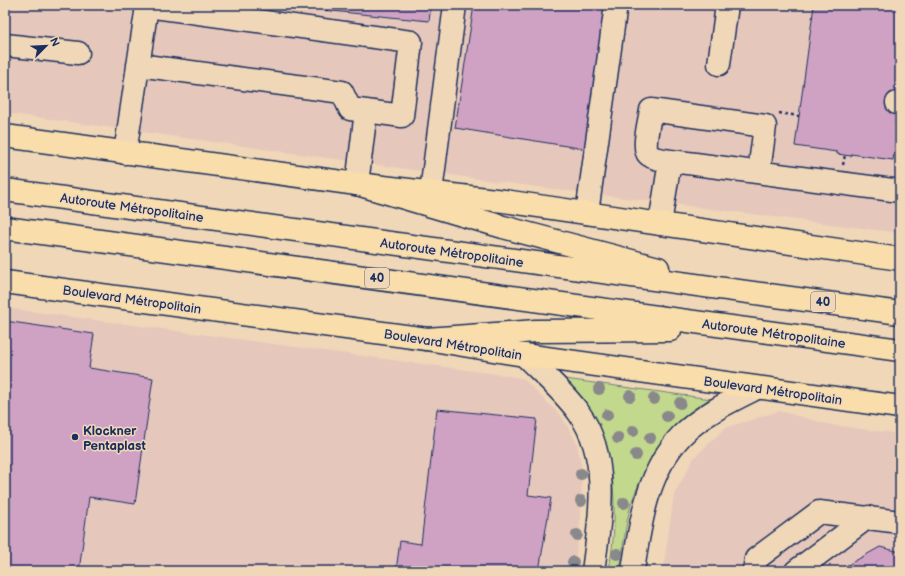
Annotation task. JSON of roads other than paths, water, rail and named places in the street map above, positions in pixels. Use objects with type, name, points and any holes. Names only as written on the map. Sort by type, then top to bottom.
[{"type":"main road","points":[[5,136],[357,184],[431,192],[587,213],[900,259]]},
{"type":"main road","points":[[357,184],[503,227],[746,292]]},
{"type":"main road","name":"Autoroute Métropolitaine","points":[[5,190],[900,313]]},
{"type":"main road","name":"Autoroute Métropolitaine","points":[[5,228],[900,350]]},
{"type":"main road","name":"Boulevard Métropolitain","points":[[5,282],[427,339],[524,355],[900,407]]},
{"type":"main road","points":[[427,339],[536,331],[748,329]]},
{"type":"street","points":[[431,192],[455,5]]},
{"type":"street","points":[[587,213],[616,5]]},
{"type":"street","points":[[720,64],[727,5]]},
{"type":"street","points":[[125,153],[138,65],[147,6],[411,42],[402,116],[350,109],[342,92],[138,65]]},
{"type":"street","points":[[5,45],[78,53]]},
{"type":"street","points":[[759,172],[765,126],[651,110],[646,151],[648,155],[653,158],[900,191]]},
{"type":"street","points":[[357,184],[366,111]]},
{"type":"street","points":[[660,224],[670,161]]},
{"type":"street","points":[[524,355],[579,413],[588,428],[594,444],[599,471],[600,499],[598,532],[593,571]]},
{"type":"street","points":[[633,571],[646,500],[658,472],[669,452],[682,436],[694,425],[721,407],[757,388]]},
{"type":"street","points":[[754,571],[756,559],[819,512],[900,522]]},
{"type":"street","points":[[796,571],[868,517]]},
{"type":"place","name":"Klockner Pentaplast","points":[[75,437]]}]
